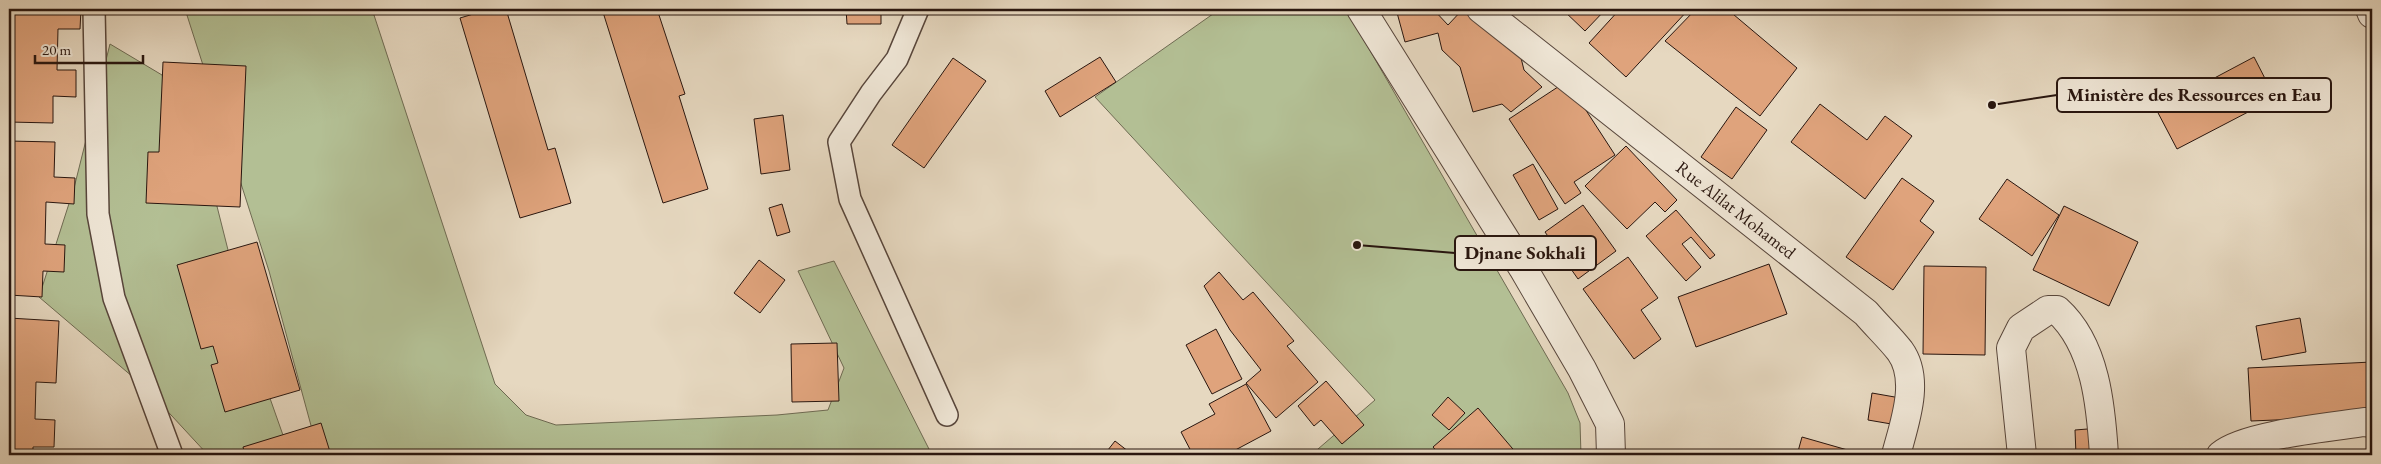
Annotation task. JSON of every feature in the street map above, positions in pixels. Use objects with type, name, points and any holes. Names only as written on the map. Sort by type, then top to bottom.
[{"type":"street","points":[[1361,9],[1523,268],[1582,368],[1610,424],[1611,455]]},
{"type":"street","name":"Rue Alilat Mohamed","points":[[1481,9],[1866,313],[1901,352],[1909,376],[1909,404],[1896,455]]},
{"type":"street","points":[[2370,9],[2372,14]]},
{"type":"street","points":[[2022,455],[2011,348],[2021,328],[2048,310],[2057,310],[2075,331],[2094,373],[2104,455]]},
{"type":"street","points":[[2221,455],[2238,445],[2264,439],[2364,422],[2372,423]]},
{"type":"lane","points":[[94,9],[100,223],[114,298],[172,455]]},
{"type":"lane","points":[[918,9],[897,59],[871,93],[839,142],[850,199],[947,415]]},
{"type":"green space","points":[[185,9],[372,9],[495,384],[526,415],[556,425],[777,415],[828,410],[844,368],[798,271],[834,261],[932,455],[319,455],[269,271]]},
{"type":"green space","points":[[1220,9],[1346,9],[1568,393],[1580,423],[1581,455],[1311,455],[1375,400],[1095,97]]},
{"type":"green space","points":[[110,44],[162,75],[198,131],[254,353],[290,455],[208,455],[147,389],[39,297],[74,188]]},
{"type":"building","points":[[9,9],[81,9],[80,29],[58,29],[57,70],[76,70],[76,97],[53,96],[53,123],[9,122]]},
{"type":"building","points":[[490,9],[506,9],[548,150],[555,148],[571,203],[520,218],[460,18]]},
{"type":"building","points":[[602,9],[657,9],[685,94],[679,96],[708,189],[663,203]]},
{"type":"building","points":[[846,9],[881,9],[881,24],[847,24]]},
{"type":"building","points":[[1396,9],[1433,9],[1448,25],[1463,9],[1470,9],[1521,58],[1524,70],[1542,87],[1511,112],[1502,104],[1473,112],[1460,67],[1442,50],[1438,33],[1405,42]]},
{"type":"building","points":[[1562,9],[1606,9],[1585,31]]},
{"type":"building","points":[[1620,9],[1689,9],[1626,77],[1589,43]]},
{"type":"building","points":[[1696,9],[1727,9],[1797,68],[1760,116],[1665,41]]},
{"type":"building","points":[[1100,57],[1116,82],[1060,117],[1045,91]]},
{"type":"building","points":[[2254,57],[2275,98],[2177,149],[2156,109]]},
{"type":"building","points":[[953,58],[986,81],[924,168],[892,145]]},
{"type":"building","points":[[163,62],[246,66],[240,207],[146,203],[148,152],[159,152]]},
{"type":"building","points":[[1567,81],[1615,155],[1574,182],[1581,193],[1565,204],[1509,119]]},
{"type":"building","points":[[1820,104],[1867,140],[1885,116],[1912,136],[1865,199],[1791,142]]},
{"type":"building","points":[[1736,107],[1767,130],[1732,179],[1701,157]]},
{"type":"building","points":[[783,115],[790,170],[761,174],[754,119]]},
{"type":"building","points":[[9,141],[55,142],[54,177],[75,178],[74,204],[46,202],[45,244],[65,245],[64,272],[43,271],[42,297],[9,295]]},
{"type":"building","points":[[1626,146],[1677,200],[1665,212],[1655,202],[1627,229],[1585,186]]},
{"type":"building","points":[[1533,164],[1558,209],[1539,220],[1513,175]]},
{"type":"building","points":[[1902,178],[1934,201],[1920,221],[1934,232],[1893,290],[1846,257]]},
{"type":"building","points":[[2007,179],[2059,215],[2032,256],[1979,219]]},
{"type":"building","points":[[782,204],[790,232],[777,236],[769,208]]},
{"type":"building","points":[[1583,205],[1616,251],[1578,279],[1545,232]]},
{"type":"building","points":[[2064,206],[2138,242],[2109,306],[2033,270]]},
{"type":"building","points":[[1676,210],[1715,255],[1710,259],[1691,237],[1682,244],[1701,267],[1686,281],[1646,236]]},
{"type":"building","points":[[257,242],[300,390],[225,412],[211,365],[218,363],[213,346],[201,349],[177,265]]},
{"type":"building","points":[[1628,257],[1658,298],[1641,310],[1661,339],[1634,359],[1583,289]]},
{"type":"building","points":[[759,260],[785,280],[760,313],[734,293]]},
{"type":"building","points":[[1769,264],[1787,314],[1696,347],[1678,297]]},
{"type":"building","points":[[1924,266],[1986,267],[1985,355],[1923,354]]},
{"type":"building","points":[[1219,272],[1243,300],[1253,292],[1294,341],[1287,346],[1318,382],[1276,418],[1246,383],[1261,370],[1230,330],[1204,286]]},
{"type":"building","points":[[9,318],[59,321],[56,383],[36,382],[35,419],[55,420],[54,447],[33,447],[33,455],[9,455]]},
{"type":"building","points":[[2300,318],[2306,352],[2262,360],[2256,326]]},
{"type":"building","points":[[1216,329],[1242,379],[1212,394],[1186,345]]},
{"type":"building","points":[[837,343],[839,401],[792,402],[791,344]]},
{"type":"building","points":[[2372,362],[2372,416],[2251,421],[2248,368]]},
{"type":"building","points":[[1326,381],[1364,425],[1342,444],[1321,420],[1314,426],[1298,406]]},
{"type":"building","points":[[1246,384],[1271,431],[1226,455],[1193,455],[1181,432],[1215,414],[1209,404]]},
{"type":"building","points":[[1872,393],[1906,399],[1903,426],[1868,420]]},
{"type":"building","points":[[1448,397],[1465,413],[1449,430],[1432,415]]},
{"type":"building","points":[[1478,408],[1518,455],[1440,455],[1433,447]]},
{"type":"building","points":[[321,423],[331,455],[245,455],[243,447]]},
{"type":"building","points":[[2100,428],[2102,455],[2076,455],[2075,430]]},
{"type":"building","points":[[1802,437],[1865,455],[1797,455]]},
{"type":"building","points":[[1115,441],[1133,455],[1104,455]]},
{"type":"place","name":"Ministère des Ressources en Eau","points":[[1992,105]]},
{"type":"place","name":"Djnane Sokhali","points":[[1357,245]]}]
